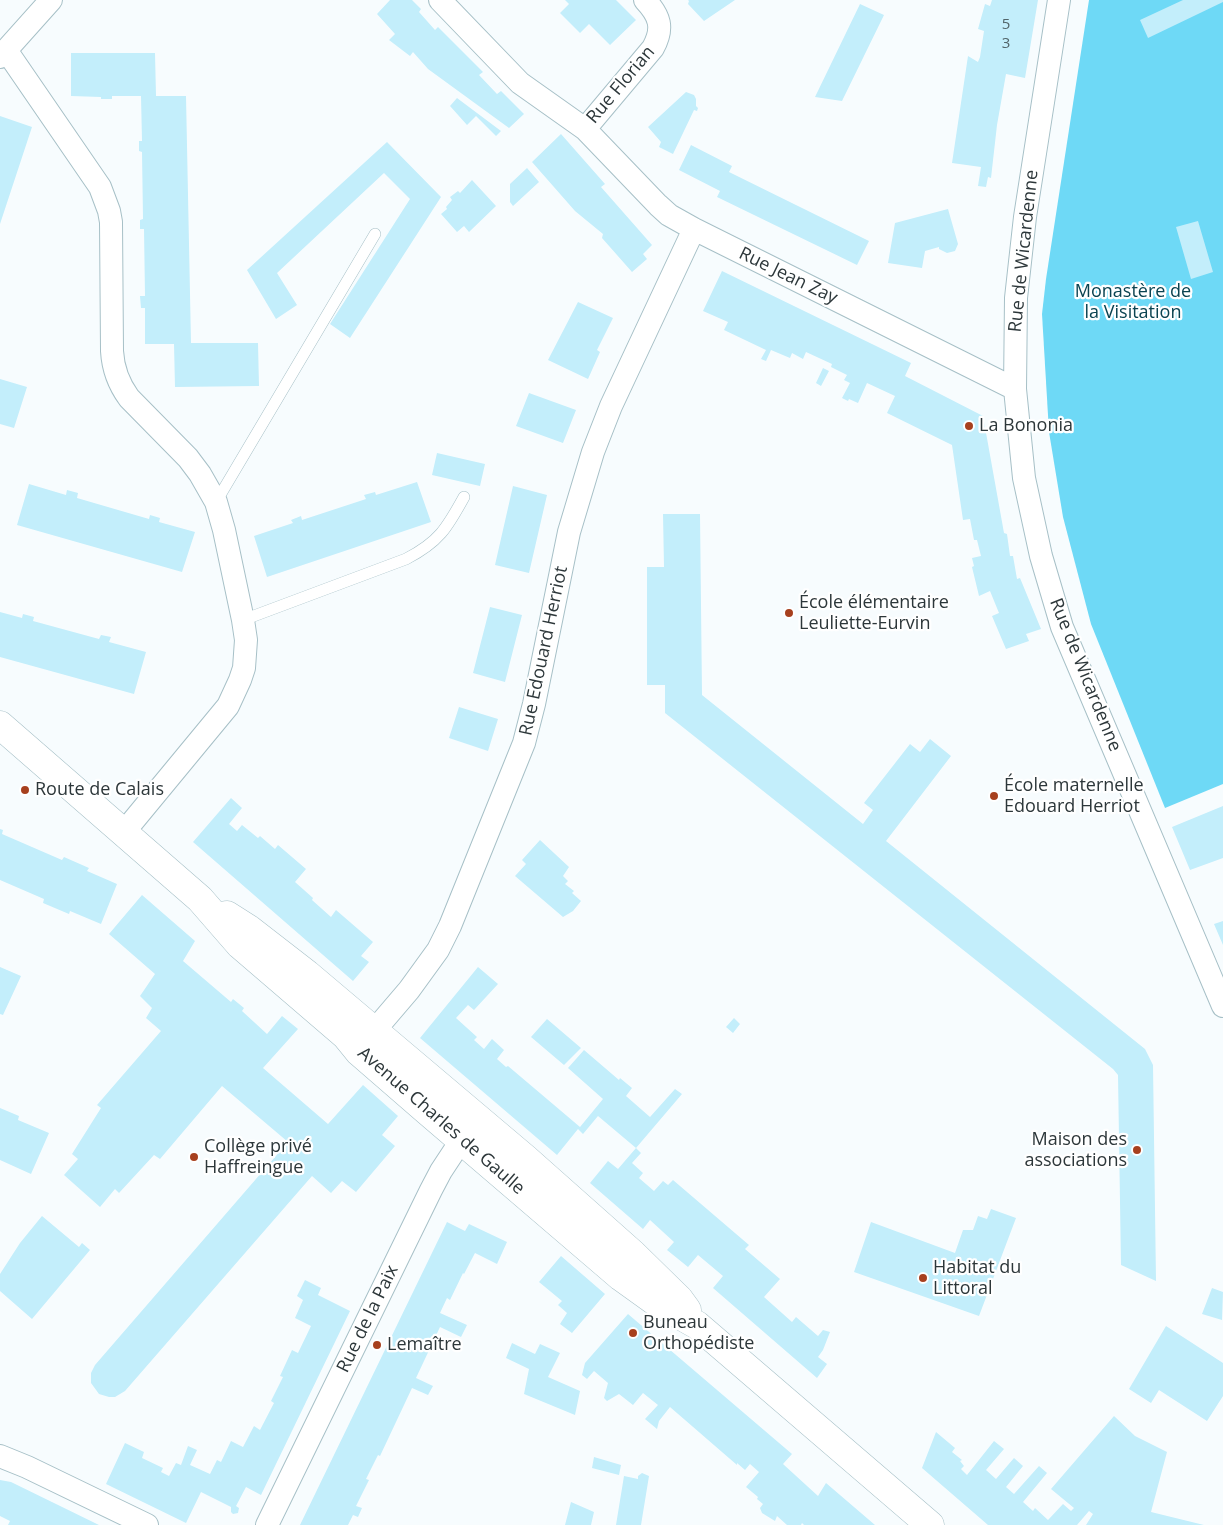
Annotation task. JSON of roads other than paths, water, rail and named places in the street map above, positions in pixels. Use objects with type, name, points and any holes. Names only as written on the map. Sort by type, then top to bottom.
[{"type":"main road","name":"Avenue Charles de Gaulle","points":[[0,725],[200,899],[240,945],[346,1036],[359,1052],[460,1140],[621,1277],[653,1300],[697,1325],[930,1525]]},
{"type":"main road","name":"Avenue Charles de Gaulle","points":[[200,899],[249,929],[272,946],[526,1159],[633,1254],[679,1299],[697,1325]]},
{"type":"street","points":[[50,0],[3,54],[89,172],[100,188],[105,200],[111,222],[113,364],[121,387],[132,402],[188,458],[200,474],[216,502],[224,530],[246,640],[244,668],[228,706],[124,832]]},
{"type":"street","name":"Rue Florian","points":[[440,0],[520,83],[585,129],[659,39],[659,21],[645,0]]},
{"type":"street","name":"Rue de Wicardenne","points":[[1059,0],[1021,245],[1016,298],[1015,389],[1021,455],[1041,556],[1062,627],[1223,1006]]},
{"type":"street","name":"Rue Jean Zay","points":[[585,129],[669,215],[694,230],[1015,389]]},
{"type":"street","name":"Rue Edouard Herriot","points":[[374,1031],[409,990],[445,938],[518,760],[534,704],[569,532],[590,461],[611,406],[694,230]]},
{"type":"street","points":[[346,1036],[374,1031]]},
{"type":"street","name":"Rue de la Paix","points":[[267,1525],[431,1190],[460,1140],[477,1118]]},
{"type":"street","points":[[0,1456],[27,1467],[147,1525]]},
{"type":"lane","points":[[216,502],[375,234]]},
{"type":"lane","points":[[243,620],[406,559],[423,550],[445,529],[464,497]]},
{"type":"place","name":"La Bononia","points":[[969,426]]},
{"type":"place","name":"École élémentaire Leuliette-Eurvin","points":[[789,613]]},
{"type":"place","name":"Route de Calais","points":[[25,790]]},
{"type":"place","name":"École maternelle Edouard Herriot","points":[[994,796]]},
{"type":"place","name":"Maison des associations","points":[[1137,1150]]},
{"type":"place","name":"Collège privé Haffreingue","points":[[194,1157]]},
{"type":"place","name":"Habitat du Littoral","points":[[923,1278]]},
{"type":"place","name":"Buneau Orthopédiste","points":[[633,1333]]},
{"type":"place","name":"Lemaître","points":[[377,1345]]},
{"type":"park label","name":"Monastère de la Visitation","points":[[1133,302]]}]
